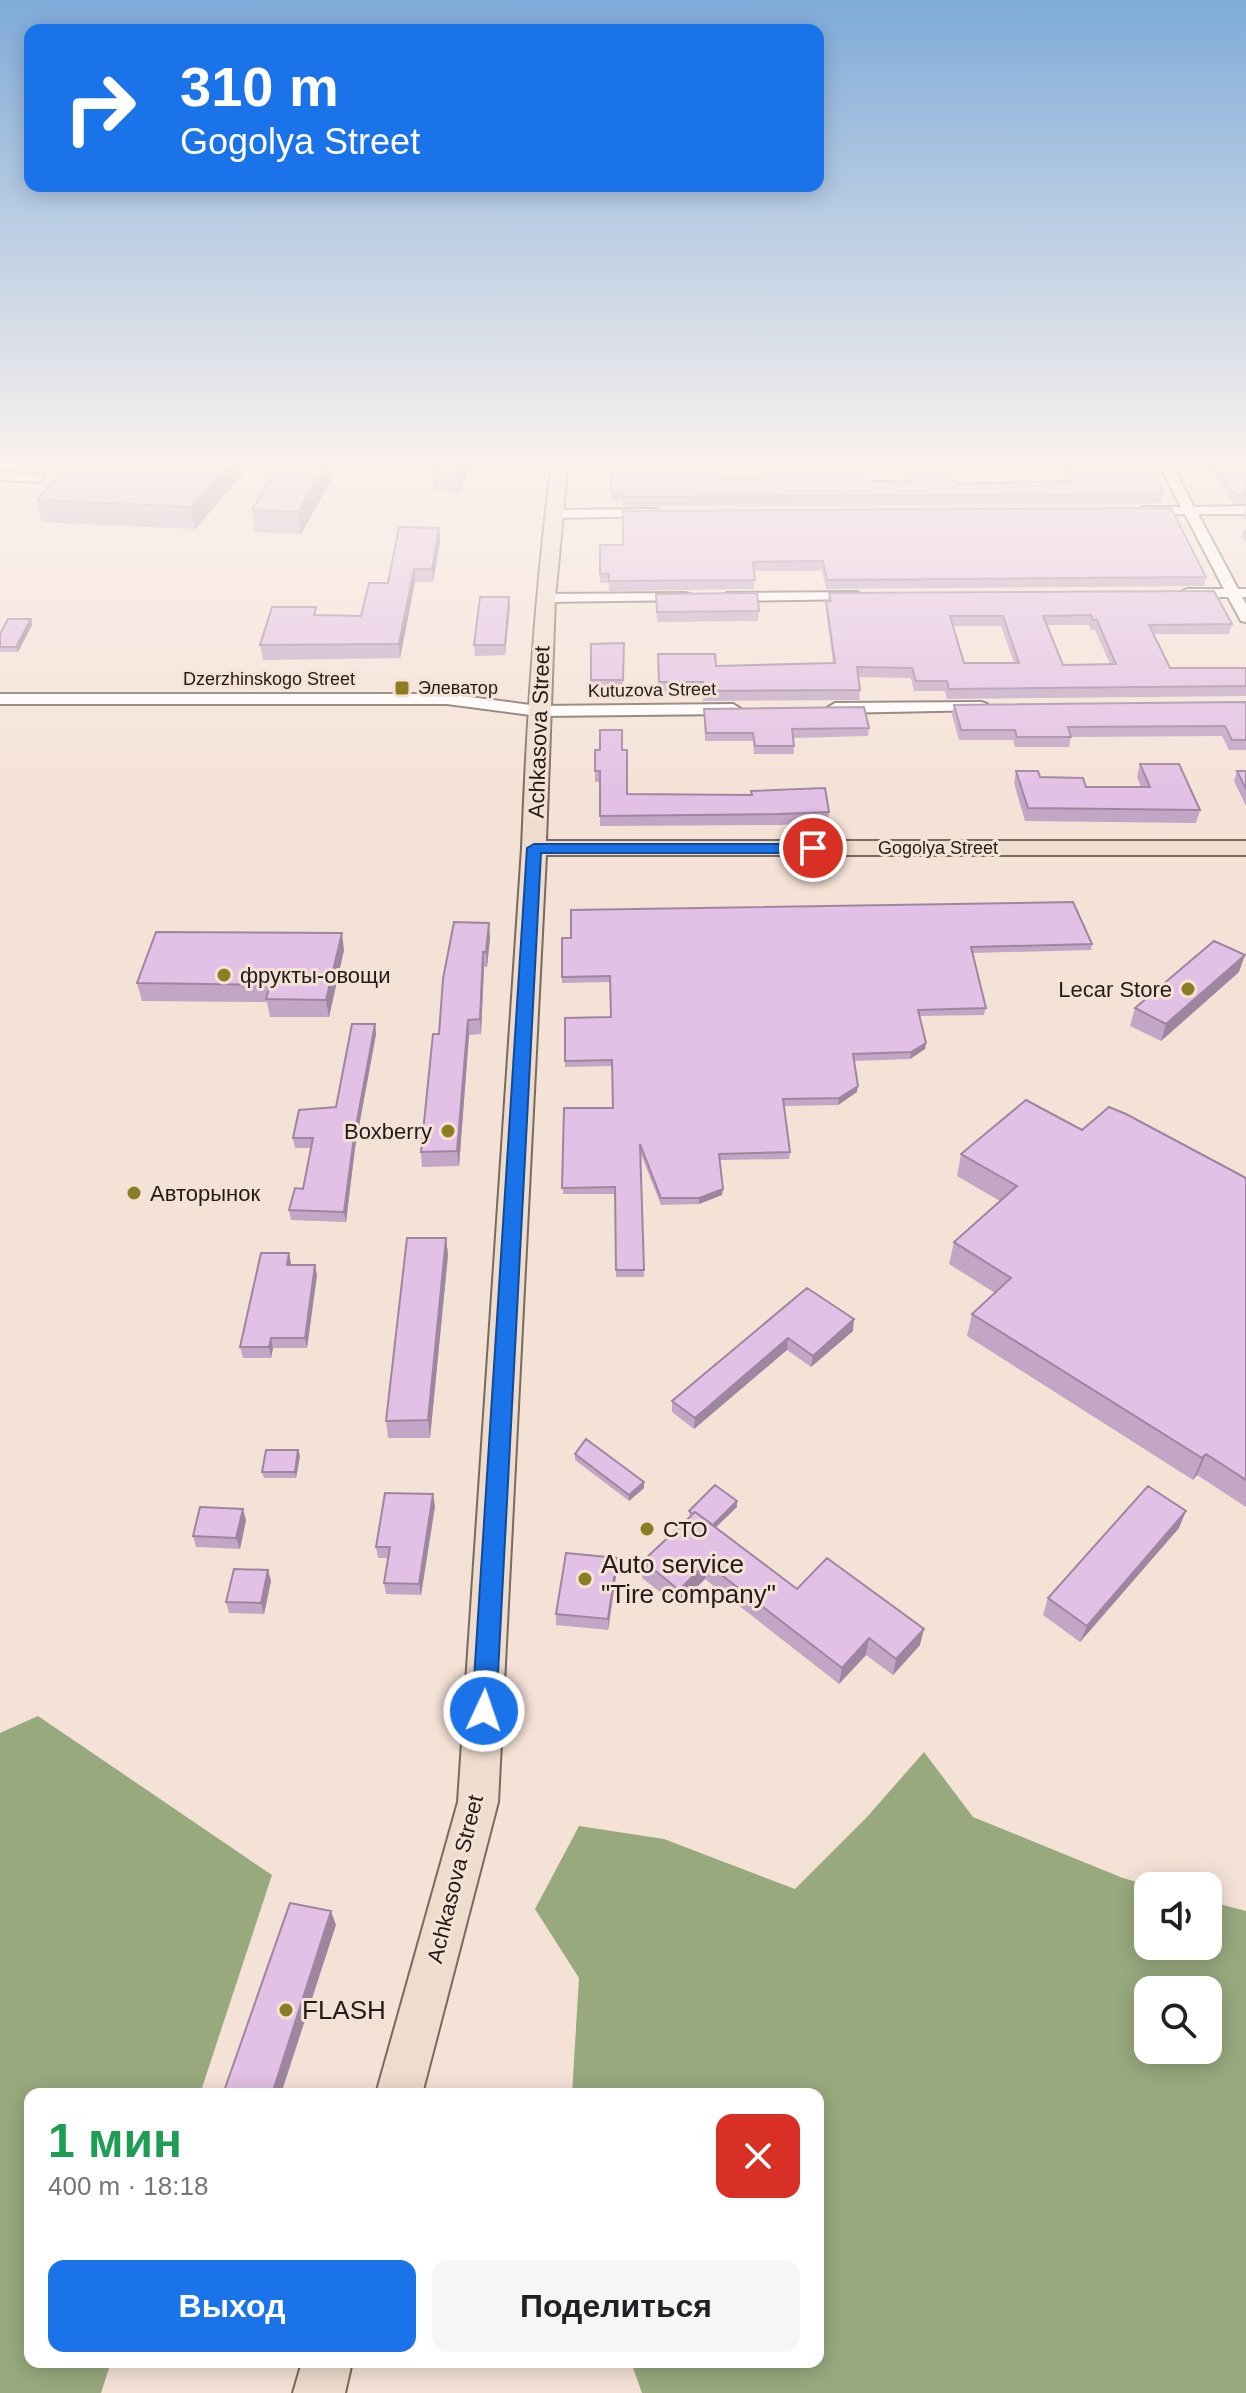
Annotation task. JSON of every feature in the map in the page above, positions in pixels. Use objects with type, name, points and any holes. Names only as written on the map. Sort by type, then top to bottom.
[{"type":"main road","name":"Achkasova Street","points":[[401,2088],[478,1802],[548,574]]},
{"type":"main road","name":"Gogolya Street","points":[[534,848],[1246,848]]},
{"type":"main road","points":[[319,2393],[325,2368]]},
{"type":"street","points":[[1227,574],[1239,593],[1246,618]]},
{"type":"street","points":[[1169,593],[1239,593]]},
{"type":"street","points":[[545,598],[865,596]]},
{"type":"street","name":"Dzerzhinskogo Street","points":[[0,699],[447,699],[538,711]]},
{"type":"street","points":[[821,708],[994,707]]},
{"type":"street","name":"Kutuzova Street","points":[[538,711],[742,709]]},
{"type":"green space","points":[[38,1716],[272,1875],[202,2088],[24,2088],[24,2368],[109,2368],[101,2393],[0,2393],[0,1733]]},
{"type":"green space","points":[[924,1752],[973,1817],[1134,1881],[1134,1960],[1222,1960],[1222,1905],[1246,1911],[1246,2393],[642,2393],[633,2368],[824,2368],[824,2088],[572,2088],[579,1978],[535,1909],[579,1826],[664,1839],[795,1889],[867,1817]]},
{"type":"building","points":[[390,574],[413,574],[399,644],[260,645],[272,607],[316,607],[314,615],[361,616],[369,583],[388,583]]},
{"type":"building","points":[[600,574],[754,574],[755,580],[609,581],[609,574]]},
{"type":"building","points":[[826,574],[1204,574],[1206,577],[827,580]]},
{"type":"building","points":[[1214,591],[1232,624],[1149,625],[1170,668],[1246,668],[1246,686],[949,689],[947,681],[916,681],[912,668],[857,667],[860,690],[703,691],[703,682],[659,682],[658,654],[715,654],[716,666],[835,663],[826,601],[831,601],[829,593]],"holes":[[[1091,615],[1093,620],[1097,620],[1116,664],[1063,665],[1043,616]],[[950,616],[1003,616],[1019,663],[964,663]]]},
{"type":"building","points":[[757,593],[759,611],[657,612],[656,594]]},
{"type":"building","points":[[480,597],[509,597],[505,645],[474,645]]},
{"type":"building","points":[[8,619],[31,619],[16,647],[0,647],[0,634]]},
{"type":"building","points":[[624,643],[623,680],[591,680],[591,644]]},
{"type":"building","points":[[1246,702],[1246,740],[1232,740],[1225,726],[1068,727],[1071,737],[1017,737],[1015,730],[961,730],[954,705]]},
{"type":"building","points":[[864,707],[869,728],[792,729],[794,746],[755,746],[753,733],[706,733],[704,709]]},
{"type":"building","points":[[600,730],[622,730],[622,750],[627,750],[627,794],[752,795],[751,791],[825,788],[829,812],[600,816],[600,771],[595,771],[595,750],[600,750]]},
{"type":"building","points":[[1140,764],[1179,764],[1200,810],[1028,808],[1016,771],[1038,771],[1040,777],[1083,778],[1086,787],[1150,787]]},
{"type":"building","points":[[1237,771],[1246,771],[1246,789]]},
{"type":"building","points":[[1073,902],[1092,944],[971,947],[986,1008],[918,1010],[926,1043],[911,1052],[853,1054],[858,1086],[839,1098],[783,1099],[790,1152],[719,1154],[723,1189],[699,1198],[661,1198],[640,1144],[644,1270],[616,1270],[615,1187],[562,1188],[564,1108],[613,1108],[612,1060],[565,1061],[565,1018],[611,1017],[610,976],[562,977],[562,938],[571,938],[571,910]]},
{"type":"building","points":[[454,922],[489,923],[486,952],[483,952],[480,1019],[468,1020],[457,1151],[421,1152],[433,1034],[439,1034],[443,979]]},
{"type":"building","points":[[156,932],[342,933],[326,1000],[266,999],[270,985],[137,983]]},
{"type":"building","points":[[1214,941],[1245,955],[1166,1024],[1135,1008]]},
{"type":"building","points":[[352,1024],[375,1024],[344,1212],[289,1210],[295,1188],[303,1189],[313,1138],[293,1138],[299,1110],[336,1107]]},
{"type":"building","points":[[1026,1100],[1082,1130],[1109,1107],[1246,1178],[1246,1480],[1206,1454],[1202,1458],[972,1314],[1011,1278],[954,1242],[1017,1186],[961,1154]]},
{"type":"building","points":[[407,1238],[446,1238],[428,1420],[386,1421]]},
{"type":"building","points":[[261,1253],[289,1253],[287,1265],[315,1265],[305,1338],[271,1338],[269,1347],[240,1347]]},
{"type":"building","points":[[807,1288],[854,1319],[813,1356],[788,1338],[695,1418],[672,1401]]},
{"type":"building","points":[[586,1439],[644,1482],[629,1495],[575,1454]]},
{"type":"building","points":[[266,1450],[298,1450],[295,1472],[262,1472]]},
{"type":"building","points":[[715,1485],[737,1501],[713,1525],[689,1511]]},
{"type":"building","points":[[1148,1486],[1186,1511],[1087,1626],[1048,1598]]},
{"type":"building","points":[[385,1493],[433,1494],[419,1584],[384,1583],[390,1547],[376,1547]]},
{"type":"building","points":[[200,1507],[243,1509],[236,1538],[193,1536]]},
{"type":"building","points":[[695,1512],[797,1589],[827,1558],[924,1629],[896,1659],[869,1638],[842,1668],[706,1563],[679,1590],[643,1561]]},
{"type":"building","points":[[566,1553],[617,1558],[608,1619],[556,1614]]},
{"type":"building","points":[[234,1569],[268,1570],[261,1603],[226,1602]]},
{"type":"building","name":"FLASH","points":[[290,1903],[331,1911],[274,2088],[225,2088]]},
{"type":"place","name":"Элеватор","points":[[402,688]]},
{"type":"place","name":"фрукты-овощи","points":[[224,975]]},
{"type":"place","name":"Lecar Store","points":[[1188,989]]},
{"type":"place","name":"Boxberry","points":[[448,1131]]},
{"type":"place","name":"Авторынок","points":[[134,1193]]},
{"type":"place","name":"СТО","points":[[647,1529]]},
{"type":"place","name":"Auto service \"Tire company\"","points":[[585,1579]]},
{"type":"place","name":"FLASH","points":[[286,2010]]},
{"type":"route","points":[[484,1711],[534,848],[813,848]]}]
